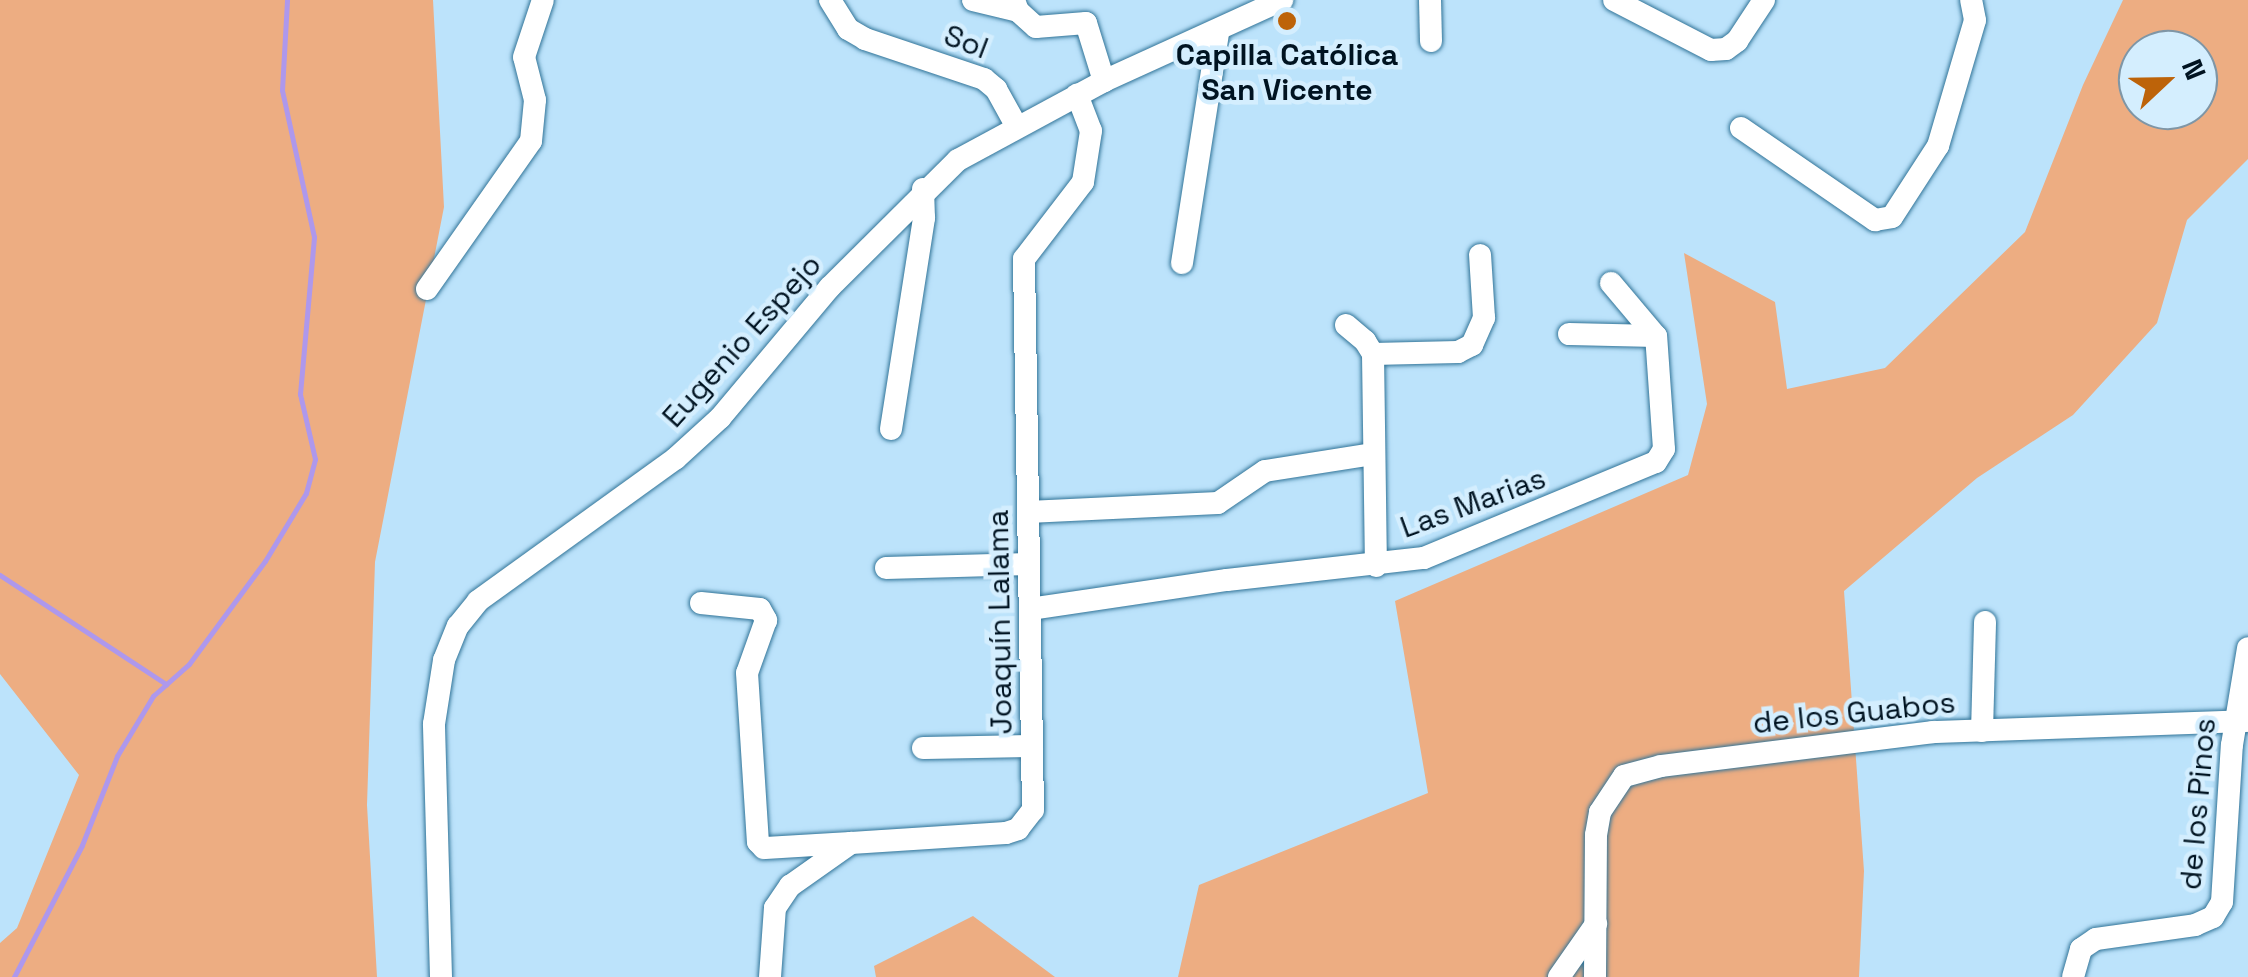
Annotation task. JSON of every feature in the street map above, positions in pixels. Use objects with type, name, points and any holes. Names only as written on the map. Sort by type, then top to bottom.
[{"type":"street","points":[[427,289],[531,141],[535,100],[524,57],[543,0]]},
{"type":"street","name":"Sol","points":[[830,0],[848,29],[865,39],[984,80],[996,89],[1017,127]]},
{"type":"street","points":[[973,0],[1016,6],[1036,27],[1086,22],[1104,81]]},
{"type":"street","name":"Eugenio Espejo","points":[[440,977],[434,724],[444,660],[458,626],[478,601],[675,459],[720,418],[830,286],[923,189],[958,160],[1104,81],[1218,33],[1244,10],[1282,0]]},
{"type":"street","points":[[1430,0],[1431,40]]},
{"type":"street","points":[[1614,0],[1711,50],[1726,49],[1737,41],[1764,0]]},
{"type":"street","points":[[1741,128],[1875,220],[1892,218],[1938,146],[1976,20],[1971,0]]},
{"type":"street","points":[[1182,264],[1218,33]]},
{"type":"street","name":"Joaquín Lalama","points":[[700,603],[760,609],[766,620],[746,673],[758,842],[764,848],[1018,830],[1033,810],[1024,259],[1028,248],[1076,197],[1083,182],[1091,131],[1077,95]]},
{"type":"street","points":[[891,429],[924,218],[923,189]]},
{"type":"street","points":[[1373,354],[1458,352],[1472,345],[1484,318],[1480,255]]},
{"type":"street","points":[[1611,283],[1654,334]]},
{"type":"street","points":[[1346,325],[1365,340],[1373,354],[1376,566]]},
{"type":"street","points":[[1569,334],[1654,334]]},
{"type":"street","name":"Las Marias","points":[[1030,609],[1227,580],[1424,558],[1656,462],[1664,449],[1654,334]]},
{"type":"street","points":[[1028,512],[1218,503],[1266,472],[1374,454]]},
{"type":"street","points":[[886,568],[1029,564]]},
{"type":"street","points":[[1982,731],[1984,622]]},
{"type":"street","name":"de los Pinos","points":[[2073,977],[2082,949],[2096,940],[2195,925],[2213,917],[2222,902],[2248,648]]},
{"type":"street","name":"de los Guabos","points":[[1595,977],[1600,812],[1624,776],[1738,754],[1933,732],[2242,721]]},
{"type":"street","points":[[923,748],[1032,746]]},
{"type":"street","points":[[770,977],[775,908],[790,886],[852,843]]},
{"type":"street","points":[[1559,977],[1596,924]]},
{"type":"shaded area","points":[[0,0],[433,0],[444,207],[375,562],[367,805],[377,977],[0,977],[0,943],[17,928],[79,775],[0,674]]},
{"type":"shaded area","points":[[2123,0],[2248,0],[2248,159],[2187,220],[2157,323],[2073,415],[1977,478],[1844,591],[1864,871],[1859,977],[1178,977],[1199,885],[1428,793],[1395,601],[1688,475],[1707,404],[1684,253],[1775,302],[1787,389],[1885,368],[2025,232],[2083,85]]},
{"type":"shaded area","points":[[973,916],[1055,977],[876,977],[874,966]]},
{"type":"waterway","points":[[14,977],[82,845],[117,756],[153,696],[189,664],[265,561],[306,493],[315,459],[300,394],[314,237],[282,90],[287,0]]},
{"type":"waterway","points":[[0,575],[166,684]]},
{"type":"place","name":"Capilla Católica San Vicente","points":[[1287,21]]}]
